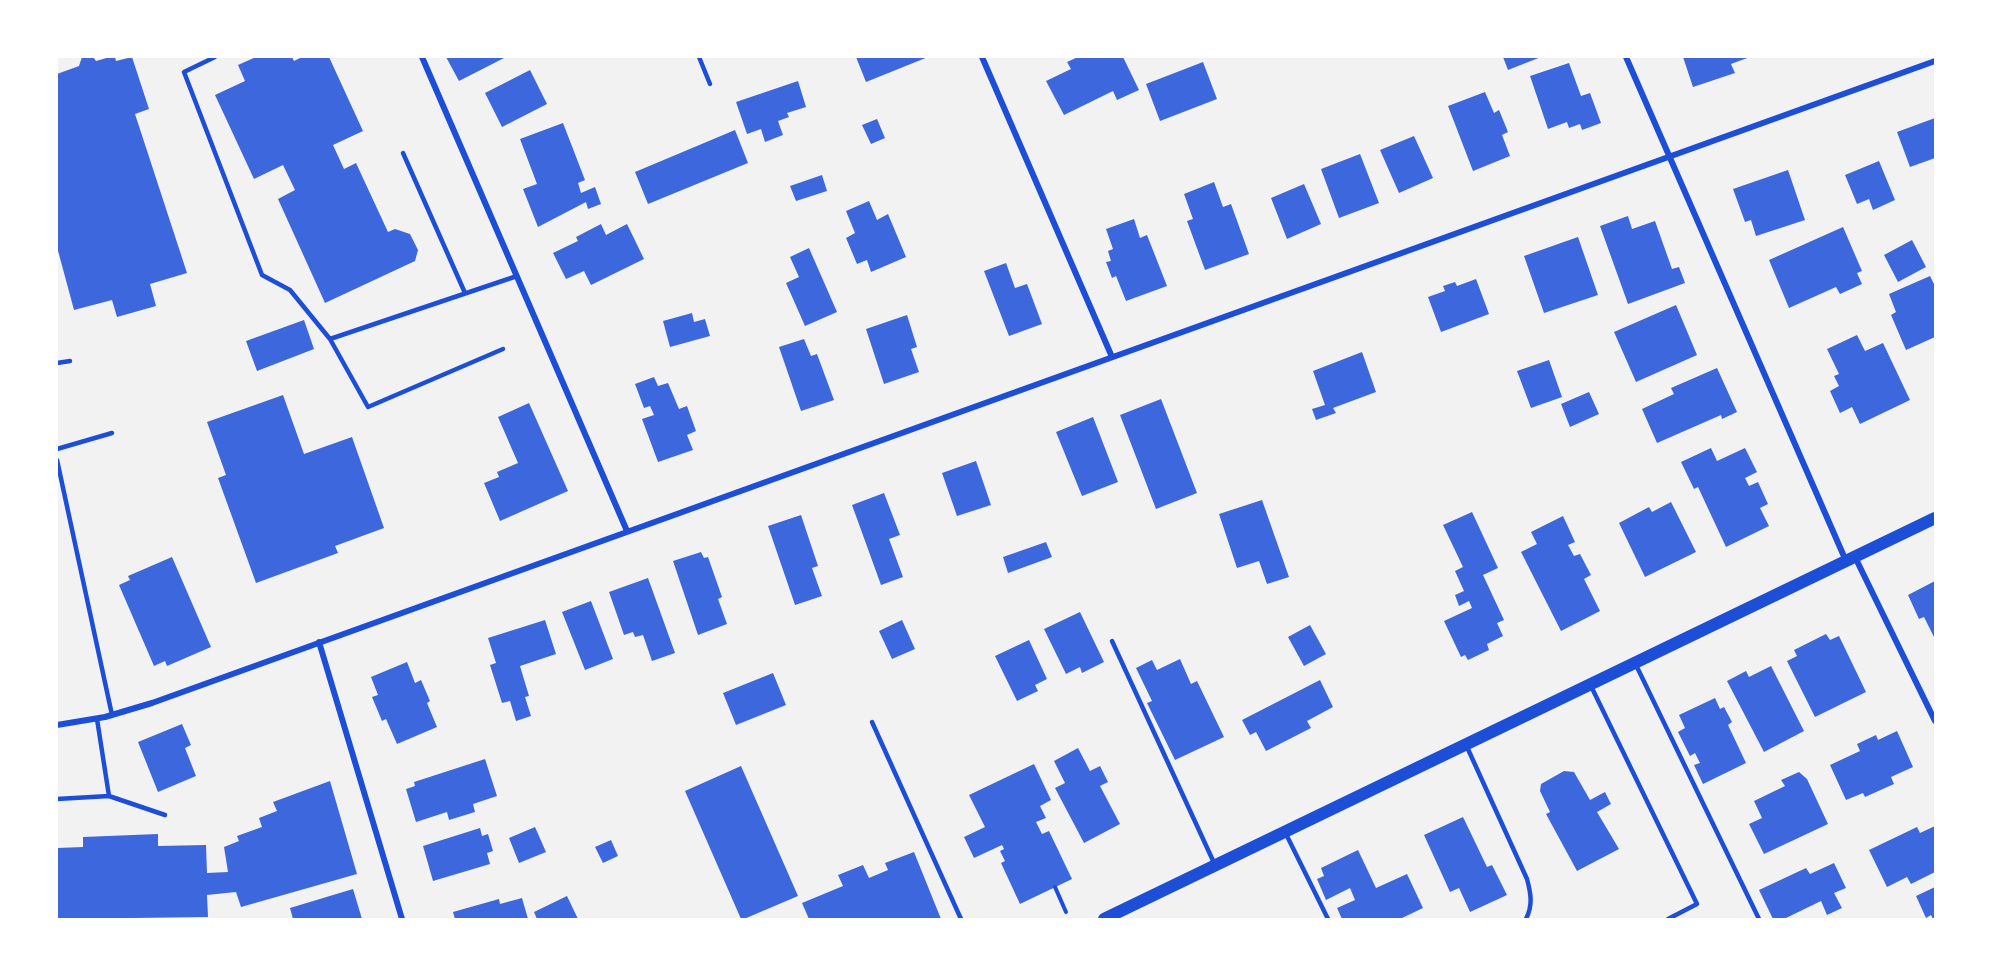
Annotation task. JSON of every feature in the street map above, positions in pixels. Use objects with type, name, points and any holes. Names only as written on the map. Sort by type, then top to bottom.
[{"type":"main road","points":[[1104,919],[1121,915],[1215,865],[1935,518]]},
{"type":"street","points":[[422,57],[627,531]]},
{"type":"street","points":[[982,57],[1112,357]]},
{"type":"street","points":[[1626,57],[1850,559],[1935,722]]},
{"type":"street","points":[[57,724],[112,715],[320,642],[1935,61]]},
{"type":"street","points":[[320,642],[402,919]]},
{"type":"lane","points":[[215,57],[184,72],[261,275],[290,290],[330,339],[368,408],[503,350]]},
{"type":"lane","points":[[699,57],[711,84]]},
{"type":"lane","points":[[403,153],[465,293]]},
{"type":"lane","points":[[330,339],[517,276]]},
{"type":"lane","points":[[57,363],[70,361]]},
{"type":"lane","points":[[57,449],[112,433]]},
{"type":"lane","points":[[57,460],[112,715]]},
{"type":"lane","points":[[1112,641],[1215,865]]},
{"type":"lane","points":[[1635,662],[1758,919]]},
{"type":"lane","points":[[1590,684],[1696,904],[1668,919]]},
{"type":"lane","points":[[97,719],[109,796]]},
{"type":"lane","points":[[872,722],[961,919]]},
{"type":"lane","points":[[1466,744],[1527,879],[1531,908],[1526,919]]},
{"type":"lane","points":[[57,799],[109,796],[165,815]]},
{"type":"lane","points":[[1284,832],[1328,919]]},
{"type":"path","points":[[1055,887],[1066,912]]},
{"type":"building","points":[[82,57],[93,57],[96,61],[115,57],[116,61],[132,57],[149,109],[135,114],[187,273],[150,284],[156,306],[117,317],[112,300],[74,310],[57,247],[57,74],[79,66]]},
{"type":"building","points":[[256,57],[292,57],[294,61],[302,57],[329,57],[363,131],[333,145],[344,169],[356,163],[388,232],[395,229],[410,234],[418,250],[415,261],[325,303],[278,199],[295,190],[283,165],[254,179],[215,95],[245,81],[238,65]]},
{"type":"building","points":[[446,57],[506,57],[459,81]]},
{"type":"building","points":[[856,57],[928,57],[866,82]]},
{"type":"building","points":[[1078,57],[1123,57],[1139,90],[1117,100],[1113,91],[1064,115],[1046,81],[1071,69],[1067,62]]},
{"type":"building","points":[[1503,57],[1541,57],[1508,70]]},
{"type":"building","points":[[1683,57],[1750,57],[1731,64],[1735,73],[1693,87]]},
{"type":"building","points":[[1203,62],[1217,99],[1160,121],[1146,84]]},
{"type":"building","points":[[1569,63],[1581,96],[1590,93],[1601,123],[1582,130],[1580,124],[1569,128],[1567,122],[1548,129],[1530,76]]},
{"type":"building","points":[[530,70],[547,104],[502,127],[485,93]]},
{"type":"building","points":[[798,81],[806,107],[787,113],[789,117],[778,121],[783,135],[765,142],[761,129],[747,134],[736,102]]},
{"type":"building","points":[[1485,92],[1494,113],[1499,110],[1508,132],[1502,135],[1510,156],[1473,171],[1448,106]]},
{"type":"building","points":[[1935,118],[1935,158],[1910,167],[1897,132]]},
{"type":"building","points":[[877,119],[885,138],[871,144],[862,125]]},
{"type":"building","points":[[563,123],[585,180],[578,183],[581,193],[595,187],[601,204],[588,209],[586,202],[538,227],[523,189],[537,184],[520,139]]},
{"type":"building","points":[[735,130],[748,163],[648,204],[635,172]]},
{"type":"building","points":[[1414,136],[1433,178],[1399,193],[1380,150]]},
{"type":"building","points":[[1360,154],[1379,203],[1339,218],[1321,169]]},
{"type":"building","points":[[1879,161],[1895,200],[1873,210],[1869,199],[1857,204],[1845,175]]},
{"type":"building","points":[[1788,170],[1805,220],[1756,236],[1751,220],[1745,222],[1733,189]]},
{"type":"building","points":[[822,175],[827,191],[796,201],[790,186]]},
{"type":"building","points":[[1214,182],[1223,207],[1231,204],[1249,254],[1205,270],[1187,221],[1193,219],[1184,194]]},
{"type":"building","points":[[1304,184],[1321,224],[1287,239],[1271,198]]},
{"type":"building","points":[[869,201],[877,220],[888,214],[906,257],[871,272],[867,260],[857,264],[846,238],[855,233],[846,211]]},
{"type":"building","points":[[1628,216],[1632,229],[1655,221],[1672,269],[1679,267],[1685,283],[1628,304],[1600,226]]},
{"type":"building","points":[[1134,219],[1140,238],[1147,235],[1167,286],[1126,301],[1116,276],[1112,278],[1106,262],[1111,261],[1108,251],[1113,249],[1106,229]]},
{"type":"building","points":[[601,224],[606,235],[627,224],[644,259],[591,285],[584,271],[566,279],[553,253],[578,241],[576,237]]},
{"type":"building","points":[[1843,227],[1862,271],[1857,273],[1862,284],[1840,294],[1836,287],[1789,308],[1769,260]]},
{"type":"building","points":[[1578,237],[1598,295],[1544,313],[1524,256]]},
{"type":"building","points":[[1912,240],[1926,267],[1898,282],[1884,255]]},
{"type":"building","points":[[809,248],[837,312],[805,326],[786,283],[799,277],[790,257]]},
{"type":"building","points":[[1006,263],[1015,288],[1027,284],[1042,324],[1009,336],[984,271]]},
{"type":"building","points":[[1930,276],[1935,286],[1935,337],[1906,350],[1891,315],[1896,312],[1889,294]]},
{"type":"building","points":[[1476,279],[1489,314],[1441,332],[1428,297],[1445,291],[1443,286],[1455,282],[1457,286]]},
{"type":"building","points":[[1676,305],[1697,355],[1636,382],[1614,332]]},
{"type":"building","points":[[692,313],[694,322],[705,319],[710,336],[670,347],[663,321]]},
{"type":"building","points":[[907,315],[917,347],[911,349],[919,372],[884,384],[866,329]]},
{"type":"building","points":[[304,320],[314,349],[257,371],[246,341]]},
{"type":"building","points":[[1857,335],[1865,351],[1883,343],[1910,400],[1860,424],[1852,407],[1840,413],[1830,391],[1839,386],[1834,376],[1839,374],[1827,349]]},
{"type":"building","points":[[804,339],[811,356],[817,354],[834,400],[801,411],[779,347]]},
{"type":"building","points":[[1362,352],[1376,392],[1333,408],[1336,413],[1316,420],[1312,409],[1325,405],[1313,371]]},
{"type":"building","points":[[1549,360],[1562,397],[1531,408],[1517,371]]},
{"type":"building","points":[[1717,368],[1737,412],[1722,419],[1721,415],[1657,443],[1642,409],[1674,394],[1671,388]]},
{"type":"building","points":[[654,377],[658,386],[668,383],[679,409],[687,406],[696,431],[687,435],[693,450],[658,462],[642,419],[654,415],[650,406],[644,408],[635,384]]},
{"type":"building","points":[[1589,392],[1599,414],[1570,427],[1561,404]]},
{"type":"building","points":[[283,395],[304,454],[352,437],[384,528],[335,546],[338,553],[256,583],[218,478],[226,475],[207,422]]},
{"type":"building","points":[[1161,399],[1197,493],[1156,509],[1120,415]]},
{"type":"building","points":[[529,403],[568,491],[500,521],[484,483],[499,477],[497,472],[518,463],[498,417]]},
{"type":"building","points":[[1093,417],[1118,482],[1082,496],[1056,432]]},
{"type":"building","points":[[1711,448],[1717,461],[1745,448],[1757,472],[1745,478],[1749,486],[1758,482],[1768,504],[1760,508],[1769,526],[1726,547],[1698,487],[1694,489],[1681,462]]},
{"type":"building","points":[[976,461],[991,505],[957,516],[942,473]]},
{"type":"building","points":[[884,493],[900,535],[889,539],[903,577],[881,585],[852,505]]},
{"type":"building","points":[[1262,500],[1289,577],[1267,584],[1259,561],[1237,568],[1219,514]]},
{"type":"building","points":[[1671,502],[1696,552],[1645,577],[1619,523],[1649,507],[1652,512]]},
{"type":"building","points":[[1472,512],[1498,568],[1483,575],[1504,620],[1497,623],[1503,636],[1487,644],[1489,650],[1468,660],[1465,655],[1461,657],[1444,621],[1472,608],[1469,601],[1459,606],[1455,595],[1464,591],[1455,571],[1463,567],[1443,525]]},
{"type":"building","points":[[801,515],[818,566],[812,568],[822,596],[795,605],[768,526]]},
{"type":"building","points":[[1563,516],[1575,542],[1568,545],[1574,556],[1580,554],[1591,575],[1584,579],[1600,611],[1561,631],[1521,552],[1537,544],[1531,532]]},
{"type":"building","points":[[1046,542],[1052,557],[1008,573],[1003,557]]},
{"type":"building","points":[[701,552],[704,558],[708,557],[722,597],[718,599],[727,624],[698,635],[673,561]]},
{"type":"building","points":[[172,557],[211,647],[167,666],[165,661],[154,666],[119,585],[130,580],[128,576]]},
{"type":"building","points":[[648,578],[675,653],[652,661],[643,635],[635,637],[633,632],[624,635],[609,592]]},
{"type":"building","points":[[1935,581],[1935,639],[1924,617],[1919,619],[1908,595]]},
{"type":"building","points":[[591,601],[613,659],[585,670],[562,612]]},
{"type":"building","points":[[1080,612],[1104,662],[1082,673],[1080,667],[1066,674],[1044,629]]},
{"type":"building","points":[[545,620],[556,654],[520,666],[529,696],[525,697],[531,716],[516,721],[510,701],[502,703],[490,665],[496,663],[488,638]]},
{"type":"building","points":[[902,620],[915,649],[892,659],[879,631]]},
{"type":"building","points":[[1310,625],[1326,654],[1304,666],[1288,637]]},
{"type":"building","points":[[1826,634],[1830,640],[1839,636],[1866,692],[1815,717],[1787,661],[1797,656],[1794,650]]},
{"type":"building","points":[[1029,640],[1047,679],[1035,685],[1038,691],[1017,701],[995,656]]},
{"type":"building","points":[[1180,659],[1191,684],[1197,681],[1224,737],[1175,760],[1147,703],[1152,701],[1136,668],[1152,660],[1157,670]]},
{"type":"building","points":[[407,662],[415,683],[421,680],[437,727],[397,744],[386,719],[382,721],[372,697],[378,695],[371,677]]},
{"type":"building","points":[[1771,666],[1804,731],[1764,752],[1727,681],[1746,671],[1749,677]]},
{"type":"building","points":[[773,673],[786,705],[736,725],[723,693]]},
{"type":"building","points":[[1320,680],[1333,707],[1307,721],[1311,728],[1266,751],[1256,732],[1250,735],[1242,720]]},
{"type":"building","points":[[1715,698],[1720,709],[1724,707],[1732,722],[1728,725],[1746,763],[1703,784],[1694,765],[1700,763],[1695,753],[1690,756],[1678,732],[1685,728],[1679,715]]},
{"type":"building","points":[[182,724],[191,745],[185,748],[196,776],[158,792],[138,742]]},
{"type":"building","points":[[1897,731],[1913,767],[1891,777],[1894,784],[1865,797],[1863,793],[1846,800],[1830,765],[1860,751],[1857,744],[1876,735],[1878,740]]},
{"type":"building","points":[[1078,748],[1090,771],[1100,766],[1108,782],[1100,786],[1120,824],[1084,843],[1055,788],[1065,783],[1054,761]]},
{"type":"building","points":[[485,759],[497,796],[473,804],[475,812],[449,820],[447,812],[416,822],[406,789],[415,786],[414,782]]},
{"type":"building","points":[[1034,764],[1051,800],[1040,806],[1046,818],[1036,822],[1042,834],[1049,831],[1072,879],[1020,904],[1001,863],[1005,861],[1000,851],[1004,849],[1002,845],[974,858],[964,837],[985,827],[969,795]]},
{"type":"building","points":[[741,766],[798,896],[744,919],[741,919],[685,791]]},
{"type":"building","points":[[1564,771],[1574,772],[1590,800],[1605,792],[1611,804],[1597,812],[1619,849],[1577,871],[1546,814],[1550,812],[1540,791],[1541,784]]},
{"type":"building","points":[[1799,772],[1807,779],[1828,824],[1764,854],[1749,824],[1762,818],[1754,801],[1785,786],[1781,780]]},
{"type":"building","points":[[330,781],[357,874],[241,907],[236,892],[207,895],[208,917],[57,919],[57,848],[83,847],[83,837],[158,834],[158,846],[206,845],[207,873],[228,872],[224,847],[239,841],[237,836],[262,827],[259,818],[277,811],[273,802]]},
{"type":"building","points":[[1463,817],[1487,867],[1492,865],[1507,895],[1470,912],[1459,888],[1450,892],[1424,835]]},
{"type":"building","points":[[1935,826],[1935,872],[1911,884],[1907,877],[1887,887],[1869,850],[1917,827],[1920,833]]},
{"type":"building","points":[[535,827],[546,852],[519,863],[509,838]]},
{"type":"building","points":[[480,828],[482,836],[488,834],[493,851],[487,853],[490,864],[433,881],[423,846]]},
{"type":"building","points":[[611,840],[618,856],[603,863],[595,847]]},
{"type":"building","points":[[1358,850],[1376,888],[1407,874],[1423,908],[1400,919],[1342,919],[1337,908],[1355,900],[1350,888],[1326,900],[1317,879],[1324,876],[1321,868]]},
{"type":"building","points":[[914,852],[941,919],[809,919],[802,903],[843,886],[838,875],[863,865],[869,878],[888,870],[885,863]]},
{"type":"building","points":[[1834,863],[1846,888],[1834,893],[1842,908],[1827,915],[1821,901],[1784,919],[1773,919],[1759,890],[1806,868],[1810,874]]},
{"type":"building","points":[[1935,887],[1935,919],[1931,915],[1926,918],[1916,896]]},
{"type":"building","points":[[353,889],[362,919],[293,919],[290,908]]},
{"type":"building","points":[[567,896],[578,919],[537,919],[534,912]]},
{"type":"building","points":[[522,898],[528,919],[455,919],[453,912],[499,899],[500,904]]}]
